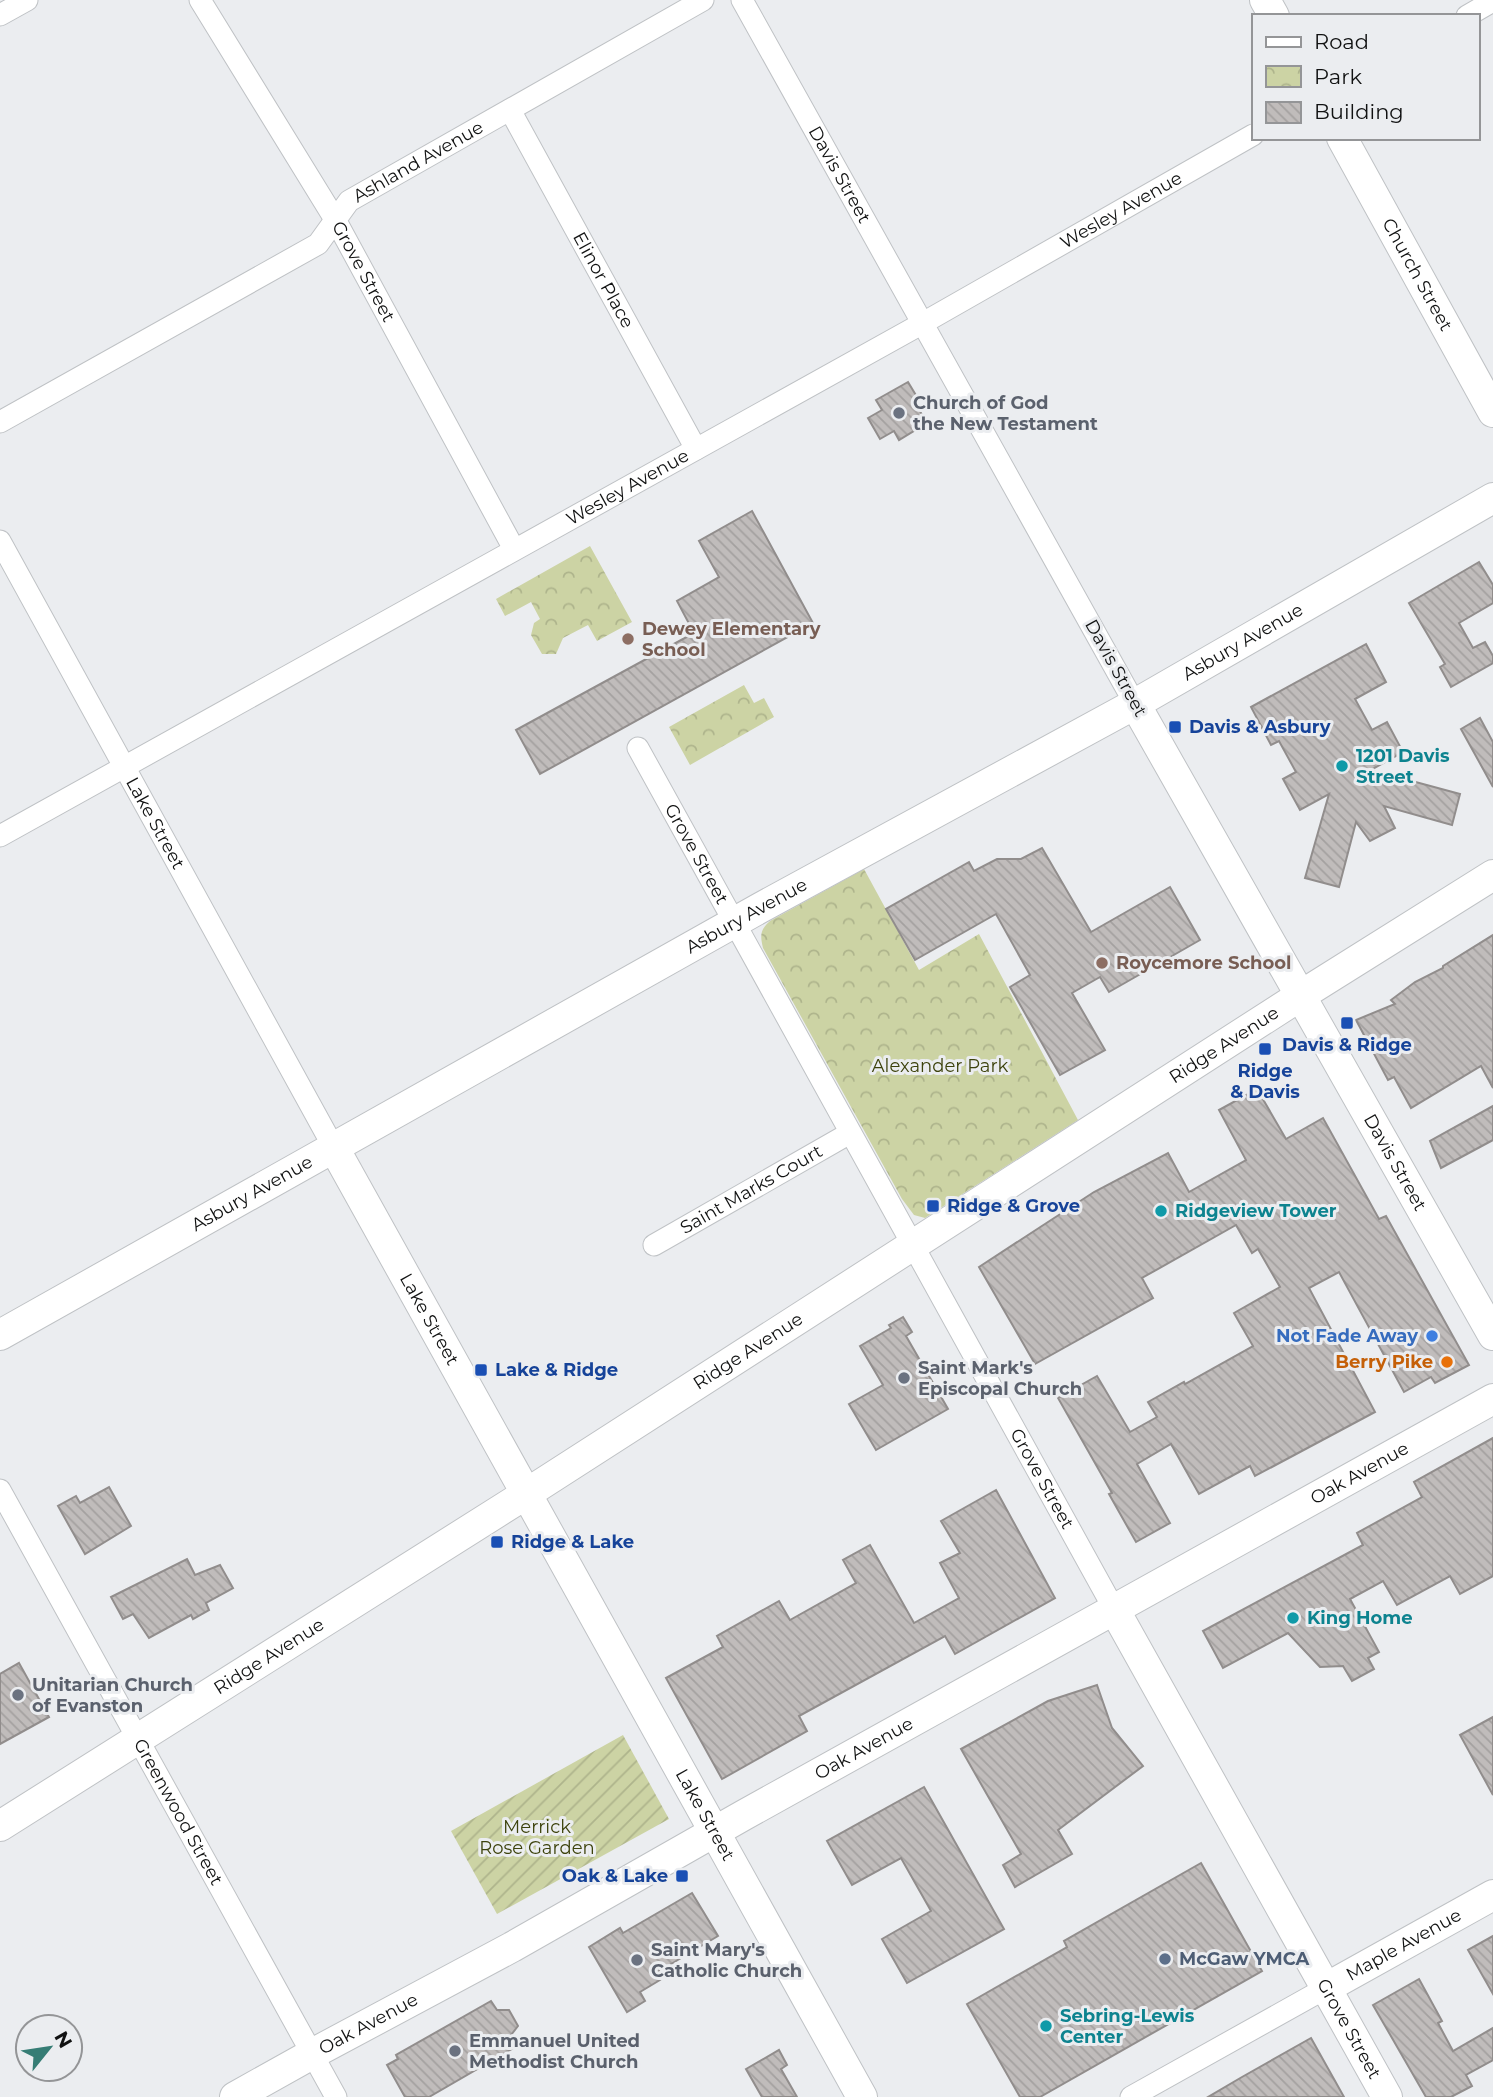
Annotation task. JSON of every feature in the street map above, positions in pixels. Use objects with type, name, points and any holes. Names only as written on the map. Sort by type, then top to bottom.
[{"type":"street","points":[[0,15],[27,0]]},
{"type":"street","name":"Grove Street","points":[[200,0],[335,221],[514,549]]},
{"type":"street","name":"Ashland Avenue","points":[[0,422],[318,244],[349,201],[703,0]]},
{"type":"street","name":"Davis Street","points":[[742,0],[1493,1335]]},
{"type":"street","points":[[1470,14],[1493,1]]},
{"type":"street","name":"Elinor Place","points":[[510,110],[696,449]]},
{"type":"street","name":"Wesley Avenue","points":[[0,836],[923,323],[1252,136]]},
{"type":"street","name":"Church Street","points":[[1343,140],[1493,412]]},
{"type":"street","name":"Asbury Avenue","points":[[0,1335],[734,922],[1136,704],[1493,498]]},
{"type":"street","name":"Lake Street","points":[[0,541],[862,2097]]},
{"type":"street","name":"Grove Street","points":[[638,748],[1387,2097]]},
{"type":"street","name":"Ridge Avenue","points":[[0,1826],[526,1494],[1300,996],[1493,875]]},
{"type":"street","name":"Saint Marks Court","points":[[654,1245],[850,1133]]},
{"type":"street","name":"Oak Avenue","points":[[235,2097],[512,1947],[1493,1399]]},
{"type":"street","name":"Greenwood Street","points":[[0,1490],[336,2097]]},
{"type":"street","name":"Maple Avenue","points":[[1131,2097],[1493,1895]]},
{"type":"green space","points":[[590,546],[632,622],[597,641],[588,625],[563,638],[556,654],[542,654],[531,635],[534,623],[540,619],[531,602],[505,616],[496,599]]},
{"type":"green space","points":[[744,685],[754,703],[764,698],[774,717],[690,765],[669,727]]},
{"type":"green space","name":"Alexander Park","points":[[864,869],[919,970],[979,934],[1078,1120],[925,1218],[914,1215],[902,1199],[762,943],[764,927],[770,921]]},
{"type":"green space","name":"Merrick Rose Garden","points":[[623,1735],[669,1819],[497,1914],[451,1831]]},
{"type":"building","name":"Church of God the New Testament","points":[[908,382],[917,397],[914,399],[922,415],[913,420],[917,429],[899,440],[894,431],[880,439],[868,418],[882,410],[876,400]]},
{"type":"building","points":[[752,511],[813,623],[540,774],[516,730],[694,633],[677,601],[719,577],[699,541]]},
{"type":"building","points":[[1479,562],[1493,585],[1493,603],[1459,623],[1473,648],[1485,642],[1493,656],[1493,663],[1451,687],[1440,667],[1445,664],[1409,603]]},
{"type":"building","name":"1201 Davis Street","points":[[1366,644],[1386,682],[1355,699],[1372,730],[1387,722],[1403,752],[1371,770],[1460,794],[1452,825],[1384,806],[1395,828],[1370,841],[1356,822],[1339,887],[1305,878],[1329,794],[1300,810],[1283,779],[1296,772],[1279,741],[1271,745],[1251,707]]},
{"type":"building","points":[[1480,718],[1493,742],[1493,787],[1461,729]]},
{"type":"building","name":"Roycemore School","points":[[1042,848],[1091,932],[1170,887],[1200,940],[1109,992],[1100,977],[1072,993],[1105,1050],[1060,1075],[1010,987],[1030,975],[996,914],[915,960],[886,909],[969,862],[974,871],[997,859],[1021,859]]},
{"type":"building","points":[[1493,935],[1493,1088],[1481,1066],[1411,1108],[1394,1077],[1388,1080],[1356,1020],[1395,1004],[1391,1000],[1415,982],[1443,968]]},
{"type":"building","points":[[1257,1089],[1286,1139],[1323,1118],[1379,1219],[1386,1216],[1469,1365],[1435,1383],[1431,1377],[1404,1392],[1339,1272],[1309,1288],[1375,1412],[1255,1476],[1250,1466],[1199,1494],[1171,1444],[1137,1464],[1170,1523],[1136,1542],[1109,1494],[1112,1493],[1058,1398],[1097,1376],[1130,1432],[1157,1417],[1148,1402],[1253,1346],[1234,1313],[1280,1287],[1258,1249],[1252,1253],[1236,1225],[1142,1278],[1153,1298],[1035,1364],[979,1267],[1094,1192],[1168,1153],[1189,1192],[1246,1160],[1219,1110]]},
{"type":"building","points":[[1493,1106],[1493,1140],[1441,1168],[1430,1141]]},
{"type":"building","name":"Saint Mark's Episcopal Church","points":[[903,1317],[912,1332],[906,1336],[948,1409],[876,1450],[849,1404],[883,1385],[860,1346],[891,1328],[889,1325]]},
{"type":"building","points":[[1493,1438],[1493,1576],[1460,1594],[1450,1576],[1397,1605],[1383,1581],[1350,1599],[1379,1652],[1368,1658],[1374,1669],[1352,1681],[1343,1666],[1320,1667],[1288,1633],[1223,1668],[1203,1631],[1363,1545],[1357,1533],[1422,1497],[1414,1482]]},
{"type":"building","points":[[109,1487],[131,1526],[85,1554],[58,1506],[76,1496],[80,1503]]},
{"type":"building","points":[[996,1490],[1055,1598],[955,1654],[945,1636],[799,1716],[807,1731],[722,1779],[666,1678],[723,1647],[717,1636],[779,1601],[790,1620],[856,1583],[843,1560],[870,1545],[914,1623],[959,1598],[940,1563],[960,1553],[941,1521]]},
{"type":"building","points":[[187,1559],[195,1575],[220,1565],[233,1588],[206,1603],[209,1610],[193,1619],[191,1615],[149,1638],[133,1614],[123,1619],[111,1597]]},
{"type":"building","name":"Unitarian Church of Evanston","points":[[19,1663],[49,1717],[0,1744],[0,1674]]},
{"type":"building","points":[[1097,1685],[1112,1728],[1143,1766],[1058,1830],[1072,1854],[1015,1887],[1003,1865],[1021,1854],[961,1749],[1048,1701]]},
{"type":"building","points":[[1493,1717],[1493,1795],[1460,1735]]},
{"type":"building","points":[[924,1787],[1004,1929],[907,1983],[882,1939],[931,1911],[901,1858],[852,1885],[827,1841]]},
{"type":"building","points":[[1201,1863],[1262,1971],[1040,2097],[1020,2097],[967,2004],[1067,1947],[1064,1941]]},
{"type":"building","name":"Saint Mary's Catholic Church","points":[[692,1893],[718,1936],[656,1973],[660,1980],[640,1992],[645,2001],[627,2012],[589,1947],[620,1928],[623,1933]]},
{"type":"building","points":[[1493,1936],[1493,1994],[1468,1950]]},
{"type":"building","points":[[1419,1979],[1442,2021],[1438,2023],[1453,2051],[1493,2028],[1493,2060],[1466,2075],[1472,2086],[1451,2097],[1426,2097],[1373,2005]]},
{"type":"building","name":"Emmanuel United Methodist Church","points":[[491,2001],[497,2010],[509,2010],[518,2026],[511,2035],[517,2046],[429,2097],[405,2097],[387,2065],[398,2059],[396,2055]]},
{"type":"building","points":[[1311,2038],[1344,2097],[1208,2097],[1242,2077]]},
{"type":"building","points":[[779,2050],[787,2065],[781,2069],[797,2097],[762,2097],[746,2069]]},
{"type":"place","name":"Church of God the New Testament","points":[[899,413]]},
{"type":"place","name":"Dewey Elementary School","points":[[628,639]]},
{"type":"place","name":"Davis & Asbury","points":[[1175,727]]},
{"type":"place","name":"1201 Davis Street","points":[[1342,766]]},
{"type":"place","name":"Roycemore School","points":[[1102,963]]},
{"type":"place","name":"Davis & Ridge","points":[[1347,1023]]},
{"type":"place","name":"Ridge & Davis","points":[[1265,1049]]},
{"type":"place","name":"Ridge & Grove","points":[[933,1206]]},
{"type":"place","name":"Ridgeview Tower","points":[[1161,1211]]},
{"type":"place","name":"Not Fade Away","points":[[1432,1336]]},
{"type":"place","name":"Berry Pike","points":[[1447,1362]]},
{"type":"place","name":"Lake & Ridge","points":[[481,1370]]},
{"type":"place","name":"Saint Mark's Episcopal Church","points":[[904,1378]]},
{"type":"place","name":"Ridge & Lake","points":[[497,1542]]},
{"type":"place","name":"King Home","points":[[1293,1618]]},
{"type":"place","name":"Unitarian Church of Evanston","points":[[18,1695]]},
{"type":"place","name":"Oak & Lake","points":[[682,1876]]},
{"type":"place","name":"McGaw YMCA","points":[[1165,1959]]},
{"type":"place","name":"Saint Mary's Catholic Church","points":[[637,1960]]},
{"type":"place","name":"Sebring-Lewis Center","points":[[1046,2026]]},
{"type":"place","name":"Emmanuel United Methodist Church","points":[[455,2051]]}]
